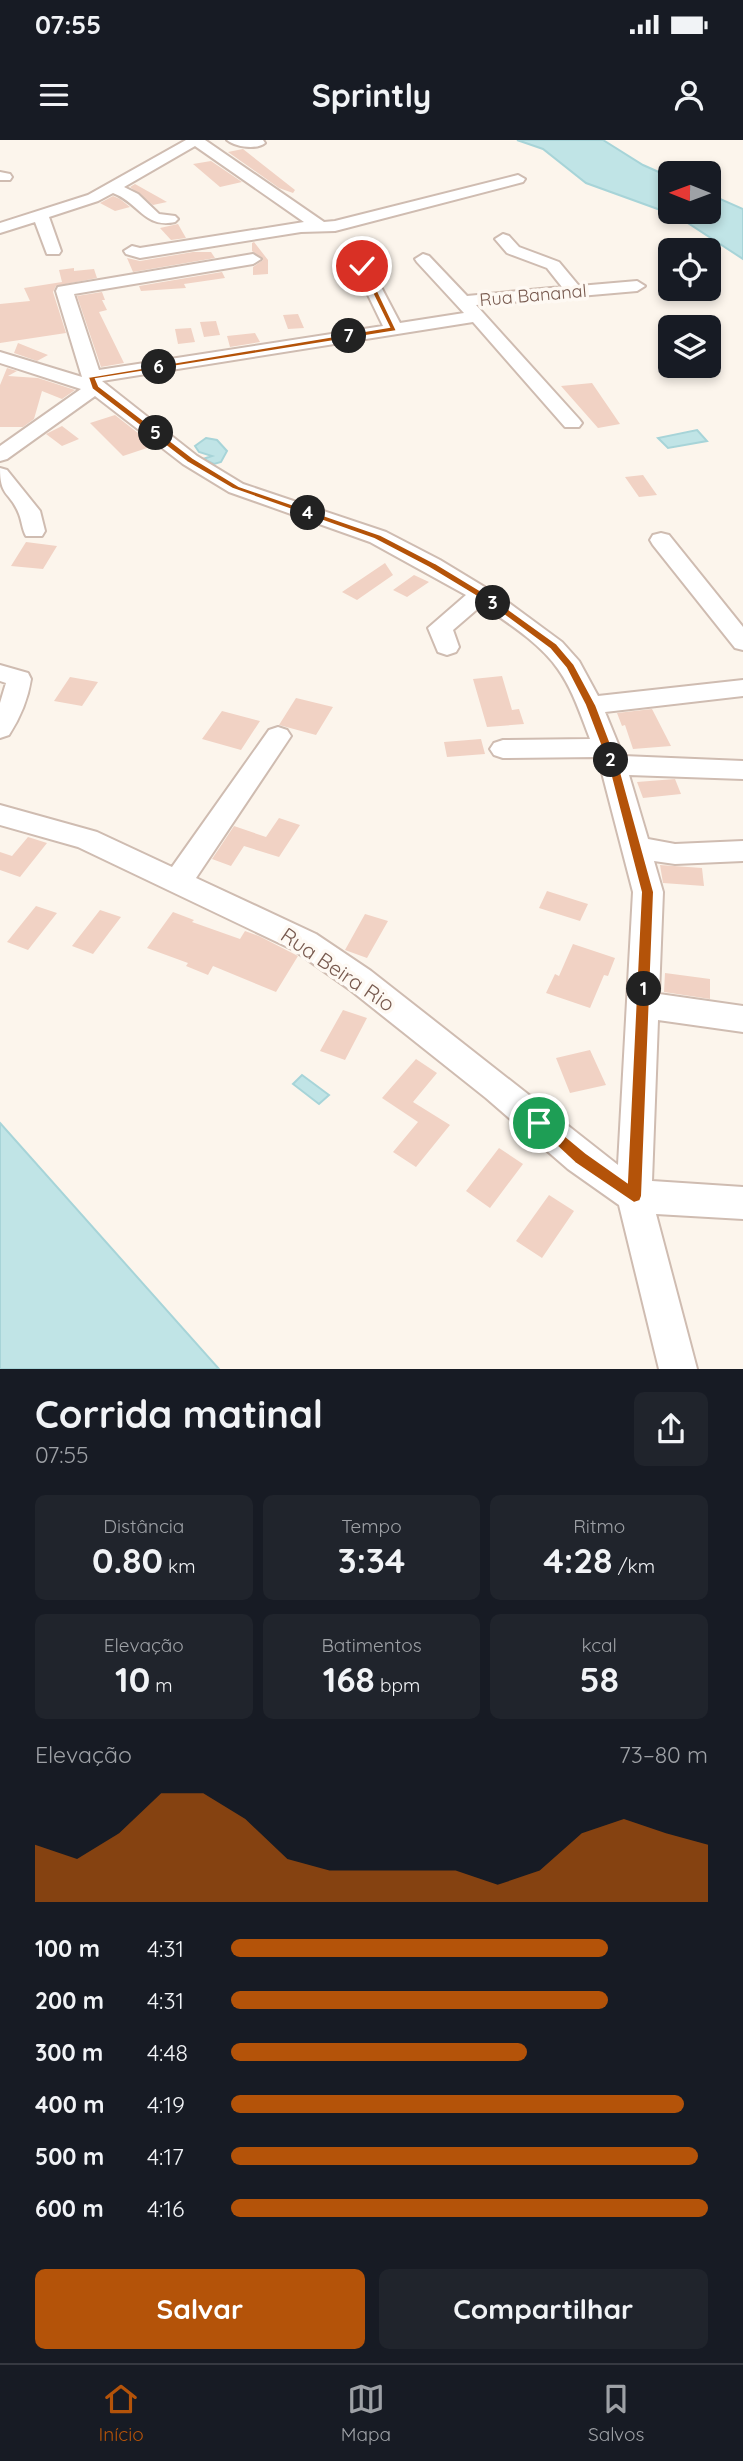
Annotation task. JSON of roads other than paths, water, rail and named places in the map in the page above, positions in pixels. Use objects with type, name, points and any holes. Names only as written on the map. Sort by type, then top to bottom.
[{"type":"street","points":[[0,228],[93,198],[196,140],[320,226]]},
{"type":"street","points":[[234,140],[258,143]]},
{"type":"street","points":[[132,251],[141,253],[335,226],[518,179]]},
{"type":"street","points":[[112,187],[131,195],[149,216],[162,220],[170,219]]},
{"type":"street","points":[[40,215],[53,251]]},
{"type":"street","points":[[93,382],[64,291],[253,259]]},
{"type":"street","points":[[423,259],[463,301]]},
{"type":"street","points":[[362,266],[394,329]]},
{"type":"street","name":"Rua Bananal","points":[[463,301],[637,286]]},
{"type":"street","name":"Rua Bananal","points":[[463,301],[477,316]]},
{"type":"street","points":[[477,316],[572,423]]},
{"type":"street","name":"Rua Bananal","points":[[93,382],[477,316]]},
{"type":"street","points":[[0,358],[93,382],[190,460],[236,488],[378,537],[481,595],[553,647],[570,667],[590,705],[610,757],[648,892],[634,1196],[678,1369]]},
{"type":"street","points":[[0,455],[93,382]]},
{"type":"street","points":[[0,474],[29,511],[34,531]]},
{"type":"street","points":[[662,540],[743,643]]},
{"type":"street","points":[[447,647],[440,628],[481,595]]},
{"type":"street","points":[[0,729],[16,696],[6,680]]},
{"type":"street","points":[[590,705],[743,688]]},
{"type":"street","points":[[178,881],[278,736]]},
{"type":"street","points":[[503,749],[743,770]]},
{"type":"street","name":"Rua Beira Rio","points":[[0,815],[87,839],[304,942],[337,963],[498,1088],[580,1158],[634,1196]]},
{"type":"street","points":[[643,1004],[743,1019]]},
{"type":"street","points":[[634,1196],[743,1203]]},
{"type":"lane","points":[[503,239],[513,250],[553,265],[574,291]]},
{"type":"lane","points":[[636,848],[675,854],[743,851]]},
{"type":"water","points":[[517,140],[603,140],[658,172],[658,209],[586,183],[543,149]]},
{"type":"water","points":[[721,199],[743,209],[743,259],[721,245],[721,238],[711,238],[689,224],[721,224]]},
{"type":"water","points":[[697,430],[707,441],[668,448],[658,438]]},
{"type":"water","points":[[206,438],[217,440],[227,451],[221,462],[214,464],[203,459],[212,456],[199,452],[195,446]]},
{"type":"water","points":[[302,1075],[329,1095],[319,1104],[293,1084]]},
{"type":"water","points":[[0,1123],[219,1369],[0,1369]]}]
